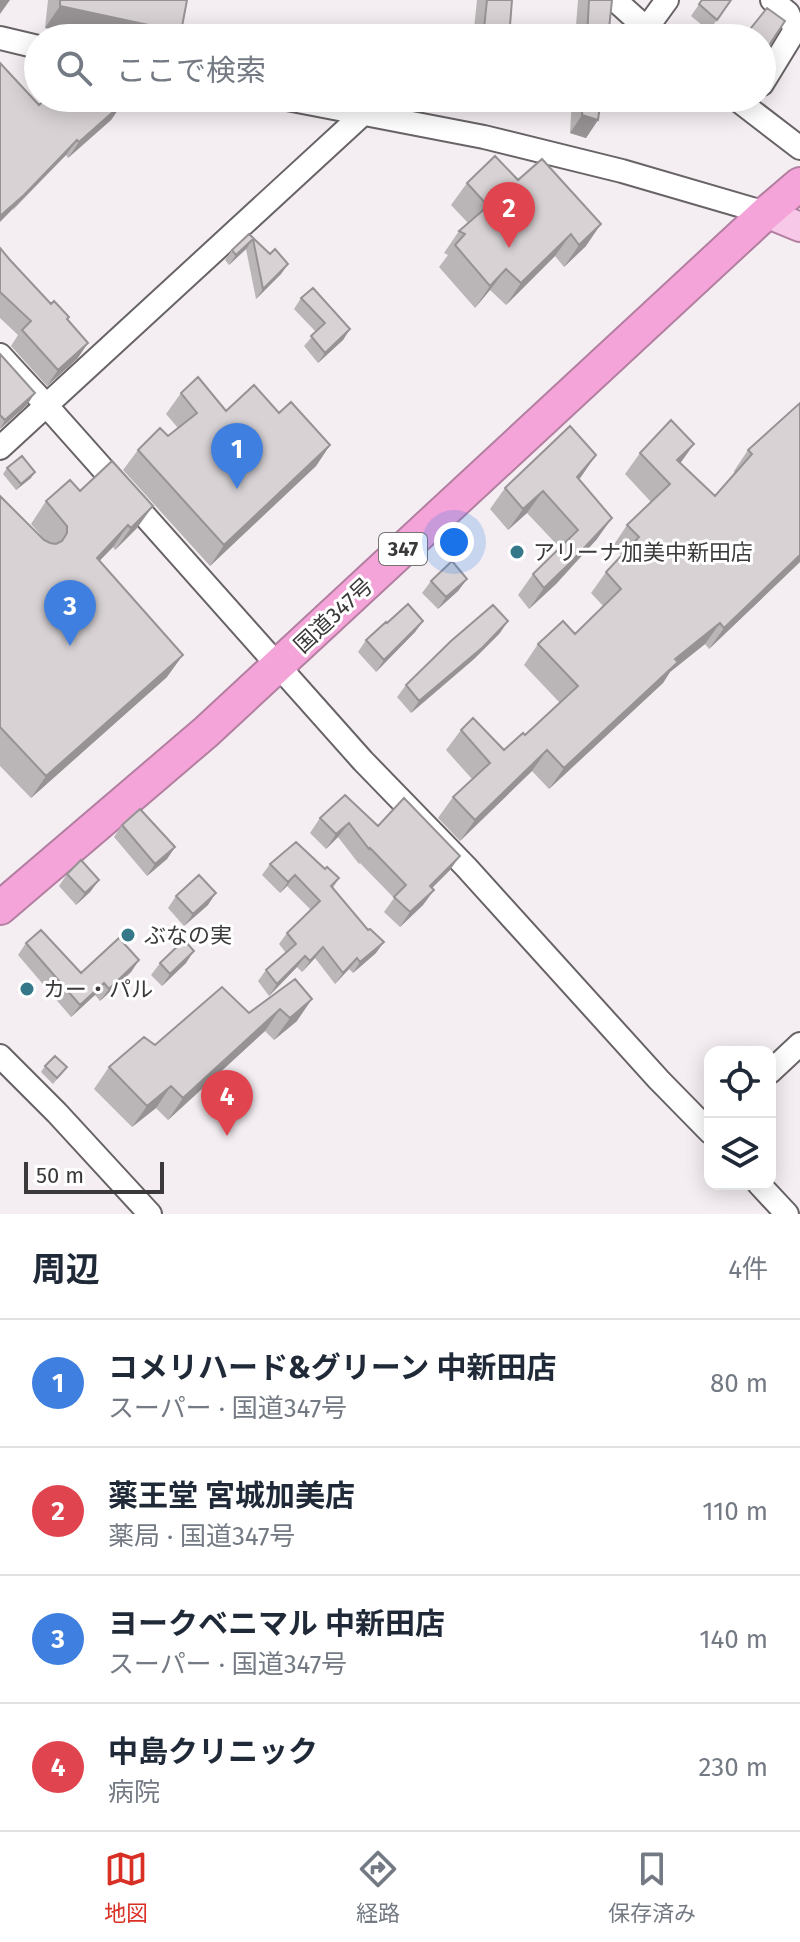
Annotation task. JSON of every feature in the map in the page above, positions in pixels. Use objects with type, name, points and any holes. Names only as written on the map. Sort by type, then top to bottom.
[{"type":"highway","name":"国道347号","points":[[0,908],[206,732],[800,184]]},
{"type":"main road","points":[[766,213],[800,227]]},
{"type":"street","points":[[615,0],[641,24]]},
{"type":"street","points":[[656,24],[667,0]]},
{"type":"street","points":[[772,0],[788,13],[795,30],[776,61]]},
{"type":"street","points":[[0,38],[24,44]]},
{"type":"street","points":[[353,112],[484,137],[622,171],[766,213]]},
{"type":"street","points":[[757,112],[800,148]]},
{"type":"street","points":[[0,448],[363,114]]},
{"type":"street","points":[[0,355],[363,761],[466,867],[649,1069],[704,1124]]},
{"type":"street","points":[[776,1066],[800,1044]]},
{"type":"street","points":[[0,1056],[150,1214]]},
{"type":"street","points":[[765,1190],[787,1214]]},
{"type":"building","points":[[60,0],[187,0],[182,24],[144,24],[60,6]]},
{"type":"building","points":[[487,0],[512,0],[510,24],[484,24]]},
{"type":"building","points":[[589,0],[612,0],[609,24],[588,24]]},
{"type":"building","points":[[702,0],[731,0],[717,20],[699,4]]},
{"type":"building","points":[[767,8],[785,21],[776,35],[776,24],[754,24]]},
{"type":"building","points":[[0,63],[24,89],[24,112],[113,112],[79,142],[77,140],[0,216]]},
{"type":"building","points":[[582,112],[599,112],[598,120],[582,115]]},
{"type":"building","points":[[495,156],[518,180],[542,159],[601,224],[579,245],[571,234],[521,283],[506,269],[490,286],[455,245],[465,234],[459,231],[488,206],[467,183]]},
{"type":"building","points":[[249,234],[270,254],[275,249],[288,264],[263,289],[253,239],[236,255],[232,250]]},
{"type":"building","points":[[0,248],[51,304],[54,301],[69,317],[67,319],[88,343],[58,370],[22,330],[31,321],[0,292]]},
{"type":"building","points":[[313,288],[350,329],[325,353],[311,336],[325,323],[301,298]]},
{"type":"building","points":[[0,354],[35,393],[5,420],[0,415]]},
{"type":"building","points":[[198,377],[226,411],[254,385],[279,413],[291,402],[330,445],[224,545],[138,450],[160,428],[168,436],[197,413],[181,393]]},
{"type":"building","points":[[800,403],[800,555],[724,628],[720,623],[675,659],[678,662],[564,768],[547,750],[475,820],[453,797],[490,763],[461,730],[473,718],[504,750],[578,686],[538,644],[563,621],[575,634],[621,589],[606,572],[639,537],[627,525],[670,484],[640,453],[671,420],[694,444],[677,460],[715,496],[752,454],[748,450]]},
{"type":"building","points":[[570,426],[596,455],[577,477],[612,518],[544,588],[533,574],[578,530],[543,491],[523,509],[505,488]]},
{"type":"building","points":[[22,456],[35,472],[21,484],[7,468]]},
{"type":"building","points":[[112,461],[153,506],[131,528],[128,525],[97,558],[183,655],[46,776],[0,727],[0,496],[44,540],[56,544],[67,533],[67,526],[46,501],[70,480],[80,491]]},
{"type":"building","points":[[452,561],[467,579],[446,597],[431,581]]},
{"type":"building","points":[[408,604],[423,621],[384,660],[366,640]]},
{"type":"building","points":[[493,605],[508,621],[483,647],[419,701],[406,685]]},
{"type":"building","points":[[345,795],[378,826],[404,798],[460,856],[430,886],[434,890],[410,912],[394,897],[406,885],[369,849],[349,823],[336,834],[320,818]]},
{"type":"building","points":[[140,809],[175,847],[155,864],[122,825]]},
{"type":"building","points":[[296,842],[339,878],[331,886],[368,930],[384,942],[360,962],[357,958],[343,973],[323,947],[310,961],[305,956],[277,984],[266,970],[296,944],[287,933],[320,901],[295,875],[288,882],[270,864]]},
{"type":"building","points":[[81,860],[99,880],[85,893],[67,874]]},
{"type":"building","points":[[199,875],[216,893],[193,914],[176,896]]},
{"type":"building","points":[[41,930],[81,973],[119,938],[139,960],[109,989],[104,983],[80,1005],[26,943]]},
{"type":"building","points":[[184,940],[194,951],[170,974],[160,963]]},
{"type":"building","points":[[295,979],[312,999],[290,1018],[280,1009],[183,1098],[171,1086],[147,1106],[109,1067],[144,1037],[155,1045],[222,987],[249,1013]]},
{"type":"building","points":[[55,1056],[67,1067],[57,1078],[45,1066]]},
{"type":"place","name":"薬王堂 宮城加美店","points":[[509,248]]},
{"type":"place","name":"コメリハード&グリーン 中新田店","points":[[237,489]]},
{"type":"place","name":"アリーナ加美中新田店","points":[[517,552]]},
{"type":"place","name":"ヨークベニマル 中新田店","points":[[70,646]]},
{"type":"place","name":"ぶなの実","points":[[128,935]]},
{"type":"place","name":"カー・パル","points":[[27,989]]},
{"type":"place","name":"中島クリニック","points":[[227,1136]]}]
